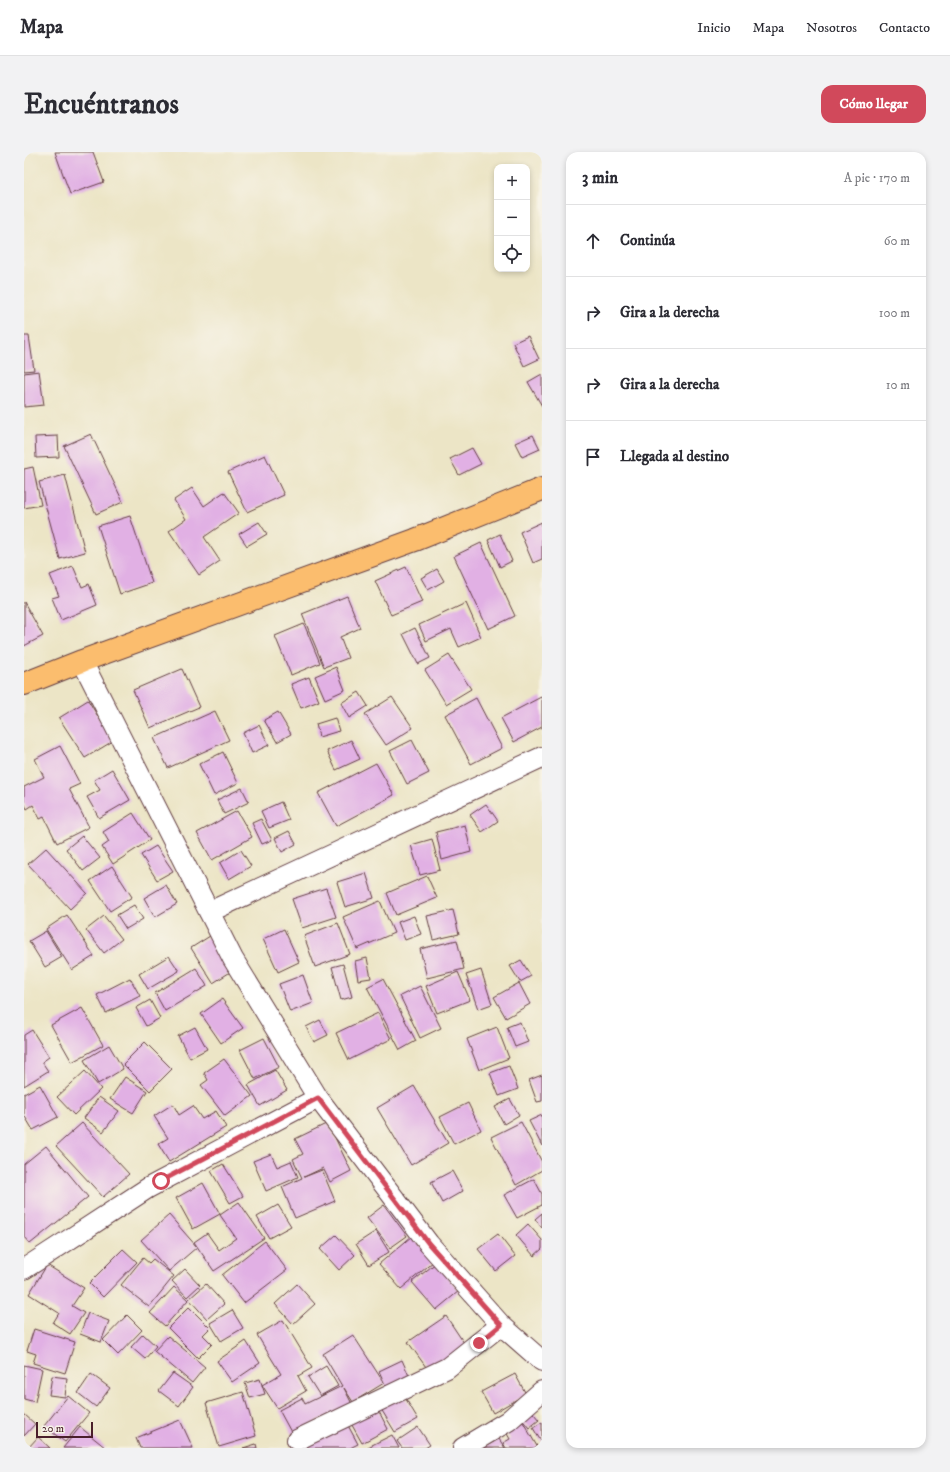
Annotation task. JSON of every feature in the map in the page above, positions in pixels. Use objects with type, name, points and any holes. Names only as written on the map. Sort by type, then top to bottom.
[{"type":"main road","points":[[24,684],[82,661],[415,540],[542,489]]},
{"type":"street","points":[[82,661],[232,959],[318,1098],[429,1244],[501,1325],[542,1360]]},
{"type":"street","points":[[209,912],[542,758]]},
{"type":"street","points":[[24,1269],[148,1188],[318,1098]]},
{"type":"street","points":[[297,1440],[447,1368],[501,1325]]},
{"type":"street","points":[[463,1448],[508,1421],[542,1391]]},
{"type":"building","points":[[55,152],[93,152],[104,182],[70,194]]},
{"type":"building","points":[[24,336],[29,336],[34,370],[24,371]]},
{"type":"building","points":[[528,336],[539,359],[524,366],[513,343]]},
{"type":"building","points":[[39,371],[44,405],[24,407],[24,373]]},
{"type":"building","points":[[542,374],[542,406],[528,382]]},
{"type":"building","points":[[91,434],[123,502],[96,514],[64,446]]},
{"type":"building","points":[[533,435],[540,449],[522,457],[515,443]]},
{"type":"building","points":[[58,436],[59,457],[36,458],[35,437]]},
{"type":"building","points":[[472,448],[481,464],[459,475],[450,459]]},
{"type":"building","points":[[265,455],[284,495],[247,512],[228,472]]},
{"type":"building","points":[[33,467],[41,505],[24,508],[24,469]]},
{"type":"building","points":[[65,475],[85,552],[60,559],[39,482]]},
{"type":"building","points":[[192,488],[204,506],[224,492],[239,513],[204,537],[220,561],[199,575],[169,531],[186,519],[174,500]]},
{"type":"building","points":[[130,516],[152,583],[120,594],[98,526]]},
{"type":"building","points":[[259,522],[267,534],[247,546],[239,534]]},
{"type":"building","points":[[542,522],[542,559],[533,563],[520,532]]},
{"type":"building","points":[[500,534],[512,561],[500,567],[488,540]]},
{"type":"building","points":[[481,543],[515,616],[488,629],[454,556]]},
{"type":"building","points":[[73,566],[82,587],[89,584],[97,605],[61,620],[52,598],[59,596],[50,575]]},
{"type":"building","points":[[406,567],[422,602],[391,615],[375,581]]},
{"type":"building","points":[[437,569],[444,581],[428,590],[421,578]]},
{"type":"building","points":[[347,596],[360,628],[340,637],[348,658],[324,667],[302,614]]},
{"type":"building","points":[[24,602],[43,636],[24,646]]},
{"type":"building","points":[[466,603],[481,637],[459,647],[451,629],[426,641],[419,625]]},
{"type":"building","points":[[304,624],[320,663],[291,675],[275,636]]},
{"type":"building","points":[[415,628],[430,658],[418,664],[403,634]]},
{"type":"building","points":[[449,655],[471,689],[446,704],[425,670]]},
{"type":"building","points":[[336,667],[345,690],[325,699],[315,676]]},
{"type":"building","points":[[182,669],[199,707],[150,728],[133,690]]},
{"type":"building","points":[[309,677],[319,701],[301,708],[291,684]]},
{"type":"building","points":[[359,692],[368,706],[349,718],[341,703]]},
{"type":"building","points":[[392,697],[413,728],[386,745],[365,714]]},
{"type":"building","points":[[541,697],[542,727],[514,742],[501,718]]},
{"type":"building","points":[[476,698],[502,748],[471,764],[445,715]]},
{"type":"building","points":[[88,700],[113,741],[85,758],[59,718]]},
{"type":"building","points":[[215,711],[229,740],[168,768],[154,738]]},
{"type":"building","points":[[278,712],[291,734],[277,742],[264,720]]},
{"type":"building","points":[[335,718],[339,731],[319,737],[316,724]]},
{"type":"building","points":[[259,725],[269,745],[252,753],[243,733]]},
{"type":"building","points":[[351,740],[360,759],[336,770],[327,751]]},
{"type":"building","points":[[412,740],[429,773],[407,784],[390,751]]},
{"type":"building","points":[[60,746],[80,784],[69,789],[89,827],[57,843],[44,817],[40,819],[33,805],[27,809],[24,803],[24,787],[44,777],[35,759]]},
{"type":"building","points":[[223,752],[238,783],[214,795],[199,764]]},
{"type":"building","points":[[376,763],[394,795],[336,826],[318,793]]},
{"type":"building","points":[[112,769],[130,800],[99,818],[87,797],[100,790],[94,780]]},
{"type":"building","points":[[242,788],[249,802],[224,814],[217,800]]},
{"type":"building","points":[[281,802],[289,820],[269,828],[261,811]]},
{"type":"building","points":[[486,804],[498,821],[482,832],[470,815]]},
{"type":"building","points":[[237,811],[252,837],[212,860],[197,833]]},
{"type":"building","points":[[133,813],[150,840],[113,864],[102,847],[109,842],[103,832]]},
{"type":"building","points":[[261,819],[272,840],[262,844],[252,823]]},
{"type":"building","points":[[465,825],[471,852],[442,860],[436,832]]},
{"type":"building","points":[[289,831],[296,844],[282,852],[275,838]]},
{"type":"building","points":[[82,836],[100,858],[83,871],[66,849]]},
{"type":"building","points":[[432,839],[440,870],[420,875],[411,845]]},
{"type":"building","points":[[156,846],[173,871],[157,880],[141,855]]},
{"type":"building","points":[[46,848],[87,893],[70,909],[28,864]]},
{"type":"building","points":[[241,850],[251,866],[229,879],[220,863]]},
{"type":"building","points":[[112,866],[132,897],[110,911],[90,881]]},
{"type":"building","points":[[366,873],[374,898],[345,907],[337,882]]},
{"type":"building","points":[[427,876],[437,898],[396,915],[387,893]]},
{"type":"building","points":[[166,885],[177,904],[155,917],[144,898]]},
{"type":"building","points":[[326,888],[336,917],[302,928],[292,899]]},
{"type":"building","points":[[380,901],[394,933],[357,949],[343,917]]},
{"type":"building","points":[[134,905],[143,919],[126,929],[117,915]]},
{"type":"building","points":[[453,910],[459,934],[433,940],[427,916]]},
{"type":"building","points":[[67,915],[94,956],[72,970],[46,929]]},
{"type":"building","points":[[104,916],[122,939],[104,953],[86,930]]},
{"type":"building","points":[[414,916],[421,934],[405,940],[398,922]]},
{"type":"building","points":[[338,923],[350,954],[315,967],[304,936]]},
{"type":"building","points":[[284,929],[299,962],[278,972],[263,939]]},
{"type":"building","points":[[46,931],[62,957],[45,967],[29,941]]},
{"type":"building","points":[[210,936],[232,971],[213,983],[191,948]]},
{"type":"building","points":[[457,940],[464,969],[427,978],[420,949]]},
{"type":"building","points":[[169,956],[179,971],[148,989],[139,974]]},
{"type":"building","points":[[367,958],[371,978],[358,980],[355,961]]},
{"type":"building","points":[[521,960],[531,976],[520,982],[510,966]]},
{"type":"building","points":[[343,964],[352,997],[341,1000],[332,967]]},
{"type":"building","points":[[196,968],[207,986],[165,1011],[155,993]]},
{"type":"building","points":[[481,970],[492,1004],[478,1009],[466,975]]},
{"type":"building","points":[[458,972],[470,1000],[437,1013],[426,986]]},
{"type":"building","points":[[303,975],[313,1003],[290,1012],[279,984]]},
{"type":"building","points":[[130,978],[140,996],[106,1013],[97,995]]},
{"type":"building","points":[[383,979],[416,1041],[400,1050],[367,987]]},
{"type":"building","points":[[519,983],[530,1004],[506,1018],[494,997]]},
{"type":"building","points":[[420,986],[441,1028],[420,1038],[400,996]]},
{"type":"building","points":[[222,999],[243,1028],[221,1043],[201,1014]]},
{"type":"building","points":[[150,1000],[160,1018],[146,1026],[136,1008]]},
{"type":"building","points":[[82,1008],[103,1045],[72,1062],[51,1025]]},
{"type":"building","points":[[378,1013],[391,1039],[349,1060],[336,1033]]},
{"type":"building","points":[[320,1020],[328,1035],[314,1042],[306,1027]]},
{"type":"building","points":[[520,1022],[528,1042],[515,1047],[507,1027]]},
{"type":"building","points":[[195,1027],[207,1049],[190,1058],[178,1036]]},
{"type":"building","points":[[497,1027],[509,1058],[479,1070],[467,1039]]},
{"type":"building","points":[[32,1030],[49,1057],[42,1062],[48,1071],[24,1086],[24,1035]]},
{"type":"building","points":[[264,1038],[279,1067],[255,1079],[240,1050]]},
{"type":"building","points":[[145,1042],[172,1069],[150,1091],[123,1064]]},
{"type":"building","points":[[109,1045],[123,1069],[98,1084],[84,1060]]},
{"type":"building","points":[[224,1059],[252,1096],[225,1116],[201,1085],[208,1080],[204,1073]]},
{"type":"building","points":[[509,1066],[518,1089],[499,1096],[490,1073]]},
{"type":"building","points":[[275,1070],[287,1090],[260,1106],[248,1085]]},
{"type":"building","points":[[85,1071],[101,1089],[74,1115],[57,1097]]},
{"type":"building","points":[[542,1075],[542,1101],[537,1102],[529,1080]]},
{"type":"building","points":[[125,1077],[147,1091],[133,1113],[110,1099]]},
{"type":"building","points":[[40,1085],[58,1117],[33,1130],[24,1115],[24,1094]]},
{"type":"building","points":[[414,1086],[448,1143],[411,1165],[377,1108]]},
{"type":"building","points":[[99,1097],[119,1111],[103,1132],[84,1118]]},
{"type":"building","points":[[510,1099],[519,1115],[504,1124],[495,1107]]},
{"type":"building","points":[[468,1103],[481,1130],[454,1144],[440,1117]]},
{"type":"building","points":[[173,1104],[179,1115],[193,1106],[202,1119],[216,1111],[226,1127],[169,1162],[158,1144],[168,1138],[154,1116]]},
{"type":"building","points":[[542,1115],[542,1146],[529,1121]]},
{"type":"building","points":[[521,1122],[542,1162],[542,1170],[516,1185],[491,1137]]},
{"type":"building","points":[[82,1123],[129,1174],[103,1197],[56,1146]]},
{"type":"building","points":[[328,1123],[351,1171],[330,1182],[323,1168],[304,1177],[322,1170],[335,1201],[295,1218],[282,1187],[302,1178],[293,1159],[303,1154],[295,1139]]},
{"type":"building","points":[[46,1146],[88,1197],[30,1244],[24,1237],[24,1164]]},
{"type":"building","points":[[271,1154],[277,1167],[291,1161],[298,1177],[266,1191],[253,1161]]},
{"type":"building","points":[[223,1164],[243,1196],[230,1203],[211,1171]]},
{"type":"building","points":[[452,1171],[463,1191],[442,1203],[431,1182]]},
{"type":"building","points":[[534,1179],[542,1194],[542,1205],[517,1218],[504,1195]]},
{"type":"building","points":[[203,1183],[220,1214],[193,1229],[176,1198]]},
{"type":"building","points":[[239,1202],[264,1238],[214,1271],[194,1242],[207,1233],[219,1250],[236,1238],[220,1215]]},
{"type":"building","points":[[278,1205],[291,1226],[269,1238],[257,1217]]},
{"type":"building","points":[[384,1205],[407,1236],[390,1248],[367,1218]]},
{"type":"building","points":[[542,1213],[542,1228],[535,1219]]},
{"type":"building","points":[[169,1215],[197,1247],[169,1271],[141,1240]]},
{"type":"building","points":[[528,1224],[542,1240],[542,1249],[534,1256],[516,1235]]},
{"type":"building","points":[[376,1231],[389,1252],[369,1265],[356,1244]]},
{"type":"building","points":[[498,1234],[515,1256],[496,1271],[478,1249]]},
{"type":"building","points":[[336,1235],[355,1255],[339,1270],[320,1249]]},
{"type":"building","points":[[412,1236],[434,1261],[401,1289],[379,1264]]},
{"type":"building","points":[[265,1241],[287,1270],[244,1303],[222,1275]]},
{"type":"building","points":[[123,1249],[137,1262],[103,1297],[89,1283]]},
{"type":"building","points":[[143,1258],[149,1263],[153,1259],[174,1276],[149,1307],[121,1285]]},
{"type":"building","points":[[436,1263],[459,1291],[436,1310],[412,1282]]},
{"type":"building","points":[[47,1265],[84,1288],[72,1306],[84,1313],[70,1334],[53,1323],[59,1313],[29,1294]]},
{"type":"building","points":[[185,1269],[200,1285],[187,1297],[172,1281]]},
{"type":"building","points":[[206,1284],[224,1304],[207,1319],[189,1299]]},
{"type":"building","points":[[297,1284],[315,1304],[293,1324],[275,1304]]},
{"type":"building","points":[[174,1287],[188,1300],[165,1326],[150,1313]]},
{"type":"building","points":[[189,1307],[210,1328],[203,1335],[212,1344],[198,1358],[168,1328]]},
{"type":"building","points":[[232,1310],[243,1328],[221,1341],[210,1323]]},
{"type":"building","points":[[88,1313],[109,1321],[101,1342],[80,1334]]},
{"type":"building","points":[[127,1315],[142,1330],[118,1355],[103,1340]]},
{"type":"building","points":[[446,1316],[468,1349],[431,1374],[408,1342]]},
{"type":"building","points":[[283,1320],[312,1368],[298,1376],[306,1391],[277,1408],[262,1385],[281,1374],[257,1335]]},
{"type":"building","points":[[34,1329],[75,1342],[65,1373],[33,1363],[36,1354],[27,1351]]},
{"type":"building","points":[[143,1334],[156,1346],[145,1359],[131,1347]]},
{"type":"building","points":[[353,1335],[384,1383],[353,1402],[344,1388],[352,1404],[292,1434],[279,1410],[302,1398],[305,1404],[342,1386],[323,1354]]},
{"type":"building","points":[[168,1336],[205,1367],[192,1383],[154,1351]]},
{"type":"building","points":[[246,1341],[260,1363],[232,1382],[217,1361]]},
{"type":"building","points":[[402,1360],[410,1378],[387,1389],[379,1371]]},
{"type":"building","points":[[24,1365],[42,1369],[35,1402],[24,1399]]},
{"type":"building","points":[[326,1366],[338,1386],[320,1396],[308,1377]]},
{"type":"building","points":[[173,1373],[193,1387],[179,1406],[159,1391]]},
{"type":"building","points":[[91,1374],[110,1388],[96,1407],[78,1393]]},
{"type":"building","points":[[515,1374],[526,1394],[493,1413],[481,1392]]},
{"type":"building","points":[[52,1376],[67,1378],[65,1397],[49,1395]]},
{"type":"building","points":[[260,1379],[265,1394],[250,1398],[245,1383]]},
{"type":"building","points":[[401,1391],[418,1419],[395,1432],[378,1404]]},
{"type":"building","points":[[243,1392],[256,1436],[219,1447],[206,1403]]},
{"type":"building","points":[[68,1396],[89,1413],[65,1442],[44,1426]]},
{"type":"building","points":[[375,1404],[388,1429],[362,1443],[348,1418]]},
{"type":"building","points":[[529,1408],[539,1420],[529,1428],[519,1416]]},
{"type":"building","points":[[24,1414],[35,1424],[24,1436]]},
{"type":"building","points":[[344,1418],[358,1444],[350,1448],[291,1448]]},
{"type":"building","points":[[180,1420],[193,1448],[140,1448],[136,1438]]},
{"type":"building","points":[[523,1422],[538,1448],[506,1448],[503,1443],[510,1439],[506,1432]]},
{"type":"building","points":[[542,1422],[542,1443],[533,1428]]},
{"type":"building","points":[[80,1427],[106,1448],[63,1448]]},
{"type":"building","points":[[418,1427],[430,1445],[425,1448],[402,1448],[397,1441]]},
{"type":"building","points":[[392,1435],[399,1448],[368,1447]]},
{"type":"building","points":[[38,1437],[50,1448],[28,1448]]},
{"type":"building","points":[[499,1439],[505,1448],[483,1448]]},
{"type":"building","points":[[256,1444],[257,1448],[243,1448]]},
{"type":"route","points":[[161,1181],[318,1098],[429,1244],[501,1325],[479,1343]]}]
